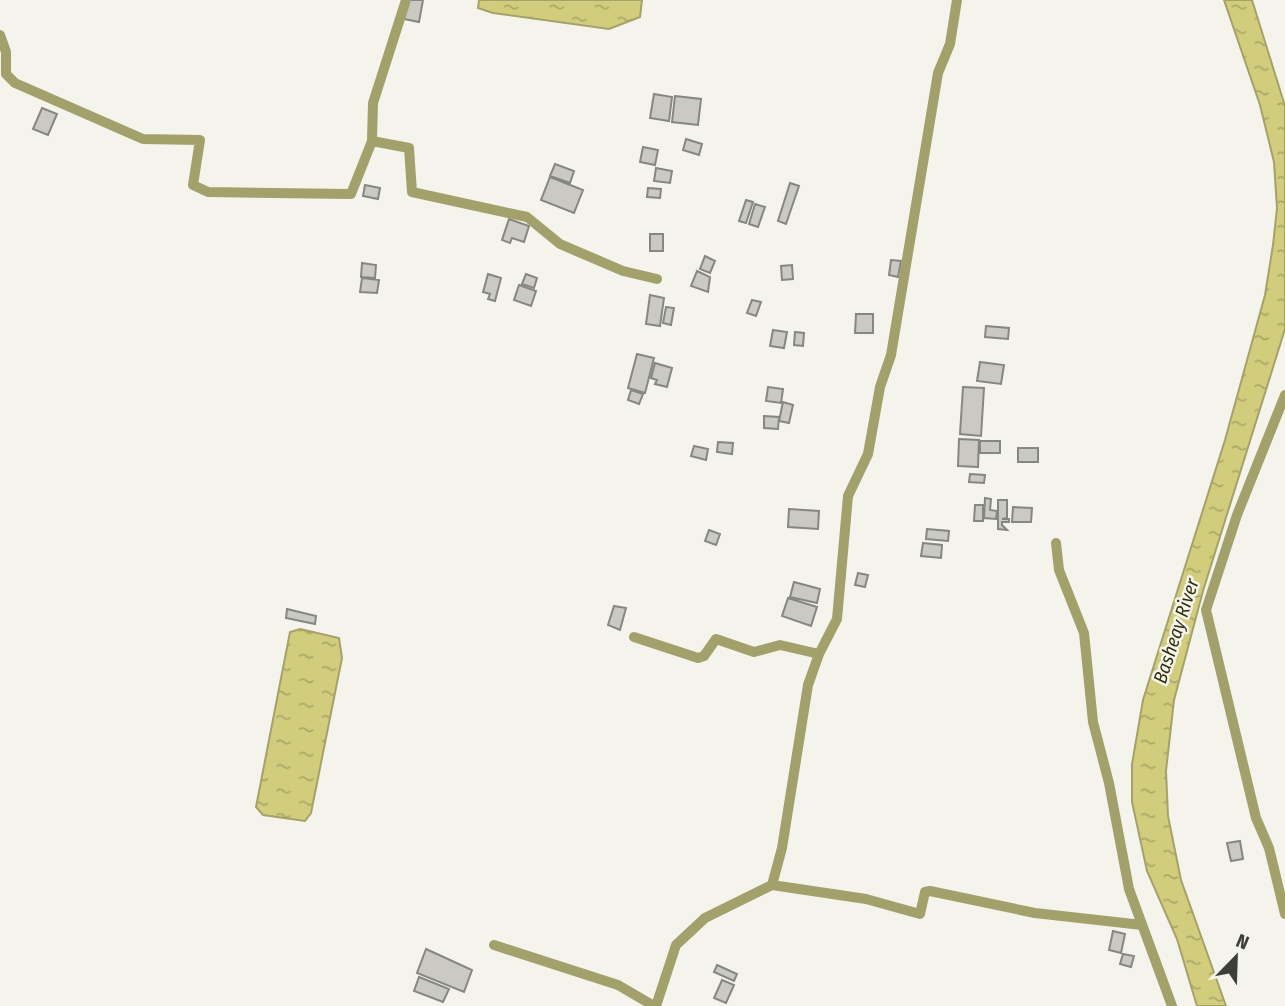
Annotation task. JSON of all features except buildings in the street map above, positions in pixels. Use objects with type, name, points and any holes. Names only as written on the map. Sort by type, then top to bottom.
[{"type":"street","points":[[0,35],[6,52],[6,74],[15,83],[143,139],[200,140],[193,185],[208,192],[351,194],[372,141],[373,103],[406,0]]},
{"type":"street","points":[[772,885],[782,848],[808,685],[819,653],[837,620],[848,496],[868,454],[880,387],[891,355],[938,73],[950,44],[957,0]]},
{"type":"street","points":[[372,141],[409,148],[412,192],[527,218],[560,244],[623,271],[657,279]]},
{"type":"street","points":[[1285,395],[1237,515],[1206,610],[1256,818],[1269,848],[1285,914]]},
{"type":"street","points":[[1056,544],[1059,570],[1084,633],[1093,722],[1109,783],[1129,889],[1172,1006]]},
{"type":"street","points":[[634,637],[698,658],[704,656],[716,639],[754,653],[780,645],[819,653]]},
{"type":"street","points":[[494,945],[618,985],[655,1006],[676,945],[705,918],[772,885],[866,900],[920,914],[925,892],[930,891],[1035,913],[1142,925]]},
{"type":"water","points":[[479,0],[642,0],[640,17],[609,29],[493,13],[478,8]]},
{"type":"water","name":"Basheay River","points":[[1224,0],[1252,0],[1285,106],[1285,329],[1203,591],[1174,700],[1166,771],[1168,816],[1181,880],[1226,1006],[1197,1006],[1177,939],[1147,871],[1132,802],[1132,764],[1143,700],[1225,440],[1265,295],[1273,245],[1277,208],[1274,162],[1260,105]]},
{"type":"water","points":[[300,629],[339,638],[342,658],[311,813],[305,821],[263,815],[256,807],[290,632]]}]
